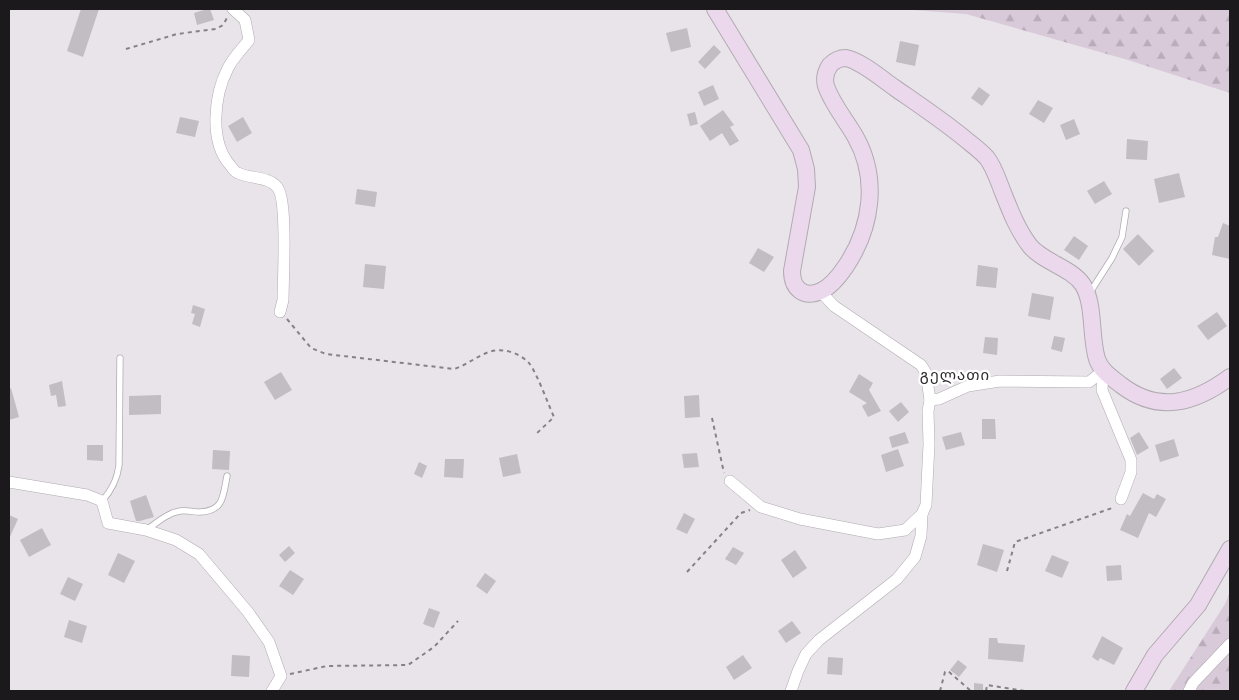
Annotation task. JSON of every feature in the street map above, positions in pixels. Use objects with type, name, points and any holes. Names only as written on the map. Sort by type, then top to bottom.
[{"type":"street","points":[[715,9],[801,150],[806,169],[807,187],[792,271],[792,281],[796,288],[803,292],[811,293],[820,291],[830,285],[844,269],[853,254],[862,233],[870,205],[871,186],[866,157],[826,85],[828,67],[836,60],[844,58],[854,61],[869,70],[979,150],[988,160],[1013,218],[1032,248],[1082,284],[1088,296],[1095,348],[1103,371],[1102,390],[1131,460],[1131,472],[1121,500]]},
{"type":"street","points":[[230,13],[245,20],[249,40],[228,68],[216,112],[216,134],[224,158],[236,173],[263,180],[277,187],[282,197],[284,214],[283,300],[280,312]]},
{"type":"street","points":[[730,481],[762,507],[800,519],[878,534],[905,530],[922,514],[926,506],[928,411],[930,400],[926,372],[921,365],[834,306],[820,291]]},
{"type":"street","points":[[930,400],[939,399],[968,386],[1000,381],[1089,382],[1103,371]]},
{"type":"street","points":[[1103,371],[1130,392],[1150,400],[1166,403],[1184,401],[1201,396],[1230,377]]},
{"type":"street","points":[[9,482],[88,495],[102,501],[108,522],[146,530],[176,540],[199,554],[248,612],[269,642],[281,676],[272,691]]},
{"type":"street","points":[[791,691],[806,654],[819,640],[897,579],[915,557],[921,536],[922,514]]},
{"type":"street","points":[[1134,691],[1155,655],[1198,605],[1230,549]]},
{"type":"street","points":[[1188,691],[1193,683],[1230,644]]},
{"type":"lane","points":[[1088,296],[1112,258],[1122,237],[1126,211]]},
{"type":"lane","points":[[102,501],[111,491],[117,479],[119,465],[120,358]]},
{"type":"lane","points":[[146,530],[167,515],[182,510],[213,511],[221,504],[227,476]]},
{"type":"path","points":[[126,49],[177,34],[216,29],[222,25],[230,13]]},
{"type":"path","points":[[280,312],[311,348],[326,354],[454,369],[466,365],[490,351],[504,350],[519,355],[529,364],[554,417],[536,434]]},
{"type":"path","points":[[712,418],[724,473],[730,481]]},
{"type":"path","points":[[1007,571],[1015,542],[1113,509],[1121,500]]},
{"type":"path","points":[[686,572],[741,513],[762,507]]},
{"type":"path","points":[[281,676],[327,666],[408,665],[434,647],[458,621]]},
{"type":"path","points":[[940,691],[945,672],[948,671],[971,691]]},
{"type":"path","points":[[986,691],[987,685],[1025,691]]},
{"type":"green space","points":[[900,9],[1230,9],[1230,93],[1128,60],[966,14]]},
{"type":"green space","points":[[1230,592],[1230,691],[1169,691],[1225,604]]},
{"type":"building","points":[[81,9],[99,9],[83,57],[67,51]]},
{"type":"building","points":[[210,9],[214,20],[197,25],[194,13]]},
{"type":"building","points":[[687,28],[691,47],[671,52],[666,33]]},
{"type":"building","points":[[900,41],[919,45],[915,66],[896,62]]},
{"type":"building","points":[[714,45],[721,52],[705,69],[698,62]]},
{"type":"building","points":[[713,85],[719,99],[704,106],[698,92]]},
{"type":"building","points":[[979,87],[990,95],[982,106],[971,98]]},
{"type":"building","points":[[1038,100],[1053,108],[1044,123],[1029,114]]},
{"type":"building","points":[[723,110],[734,125],[730,127],[739,141],[730,146],[722,133],[710,141],[700,126]]},
{"type":"building","points":[[695,112],[698,124],[690,126],[687,114]]},
{"type":"building","points":[[180,117],[199,121],[195,137],[176,133]]},
{"type":"building","points":[[243,117],[252,133],[237,142],[228,126]]},
{"type":"building","points":[[1074,119],[1080,134],[1066,140],[1060,125]]},
{"type":"building","points":[[1127,139],[1148,141],[1147,160],[1126,159]]},
{"type":"building","points":[[1179,173],[1185,197],[1159,203],[1154,179]]},
{"type":"building","points":[[1104,181],[1112,194],[1095,204],[1087,191]]},
{"type":"building","points":[[357,189],[377,192],[375,207],[355,204]]},
{"type":"building","points":[[1223,223],[1230,226],[1230,259],[1212,255],[1215,237],[1218,237]]},
{"type":"building","points":[[1138,234],[1154,251],[1139,266],[1123,249]]},
{"type":"building","points":[[1074,236],[1088,246],[1079,260],[1064,250]]},
{"type":"building","points":[[758,248],[774,257],[764,272],[749,263]]},
{"type":"building","points":[[365,264],[386,266],[384,289],[363,287]]},
{"type":"building","points":[[978,265],[998,268],[996,288],[976,286]]},
{"type":"building","points":[[1032,293],[1054,297],[1050,320],[1028,316]]},
{"type":"building","points":[[193,305],[205,309],[200,327],[192,324],[195,314],[191,313]]},
{"type":"building","points":[[1217,312],[1227,326],[1208,340],[1197,326]]},
{"type":"building","points":[[1054,336],[1065,338],[1062,352],[1051,349]]},
{"type":"building","points":[[985,337],[998,338],[997,355],[983,353]]},
{"type":"building","points":[[1174,368],[1182,378],[1167,389],[1160,379]]},
{"type":"building","points":[[281,372],[292,390],[275,400],[264,382]]},
{"type":"building","points":[[859,374],[873,383],[869,390],[881,411],[868,417],[862,406],[867,403],[849,392]]},
{"type":"building","points":[[62,381],[66,406],[58,407],[56,395],[51,396],[49,385]]},
{"type":"building","points":[[11,388],[19,417],[9,420],[9,389]]},
{"type":"building","points":[[161,395],[161,414],[129,415],[129,396]]},
{"type":"building","points":[[699,395],[700,417],[685,418],[684,396]]},
{"type":"building","points":[[901,402],[909,412],[898,422],[889,411]]},
{"type":"building","points":[[982,419],[995,419],[996,439],[982,439]]},
{"type":"building","points":[[905,432],[909,443],[892,448],[889,437]]},
{"type":"building","points":[[961,432],[965,445],[946,450],[942,437]]},
{"type":"building","points":[[1139,432],[1149,448],[1137,455],[1130,438]]},
{"type":"building","points":[[1174,439],[1179,456],[1160,462],[1155,445]]},
{"type":"building","points":[[87,445],[103,445],[103,461],[87,460]]},
{"type":"building","points":[[898,449],[904,466],[886,472],[881,455]]},
{"type":"building","points":[[213,450],[230,451],[229,470],[212,469]]},
{"type":"building","points":[[697,453],[699,467],[684,468],[682,454]]},
{"type":"building","points":[[517,454],[521,473],[503,477],[499,458]]},
{"type":"building","points":[[445,459],[464,459],[463,478],[444,477]]},
{"type":"building","points":[[419,462],[427,466],[422,478],[414,474]]},
{"type":"building","points":[[1143,493],[1154,499],[1157,494],[1166,499],[1156,517],[1149,513],[1138,538],[1120,530],[1127,514],[1130,516]]},
{"type":"building","points":[[146,495],[154,517],[136,521],[130,501]]},
{"type":"building","points":[[684,513],[695,519],[687,534],[676,529]]},
{"type":"building","points":[[9,515],[18,519],[9,539]]},
{"type":"building","points":[[42,528],[51,545],[29,557],[20,540]]},
{"type":"building","points":[[983,544],[1004,550],[997,572],[977,565]]},
{"type":"building","points":[[289,546],[295,553],[285,562],[279,555]]},
{"type":"building","points":[[733,547],[744,553],[736,565],[725,559]]},
{"type":"building","points":[[795,550],[807,568],[793,578],[781,560]]},
{"type":"building","points":[[118,553],[135,561],[124,583],[108,575]]},
{"type":"building","points":[[1052,555],[1069,562],[1062,578],[1045,571]]},
{"type":"building","points":[[1121,565],[1122,580],[1107,581],[1106,566]]},
{"type":"building","points":[[290,570],[304,579],[293,595],[279,586]]},
{"type":"building","points":[[485,573],[496,581],[487,594],[476,586]]},
{"type":"building","points":[[68,577],[83,584],[75,601],[60,594]]},
{"type":"building","points":[[429,608],[440,612],[434,628],[423,624]]},
{"type":"building","points":[[69,620],[87,626],[82,643],[64,637]]},
{"type":"building","points":[[792,621],[801,633],[786,643],[778,631]]},
{"type":"building","points":[[1102,636],[1123,648],[1114,665],[1100,658],[1098,661],[1092,657]]},
{"type":"building","points":[[989,638],[997,638],[998,643],[1025,645],[1023,662],[988,659]]},
{"type":"building","points":[[232,655],[250,656],[249,677],[231,676]]},
{"type":"building","points":[[743,655],[752,668],[734,680],[726,667]]},
{"type":"building","points":[[828,657],[843,658],[842,675],[827,674]]},
{"type":"building","points":[[958,660],[967,667],[959,677],[950,670]]},
{"type":"building","points":[[974,683],[983,684],[983,691],[974,691]]},
{"type":"district","name":"გელათი","points":[[955,375]]}]
